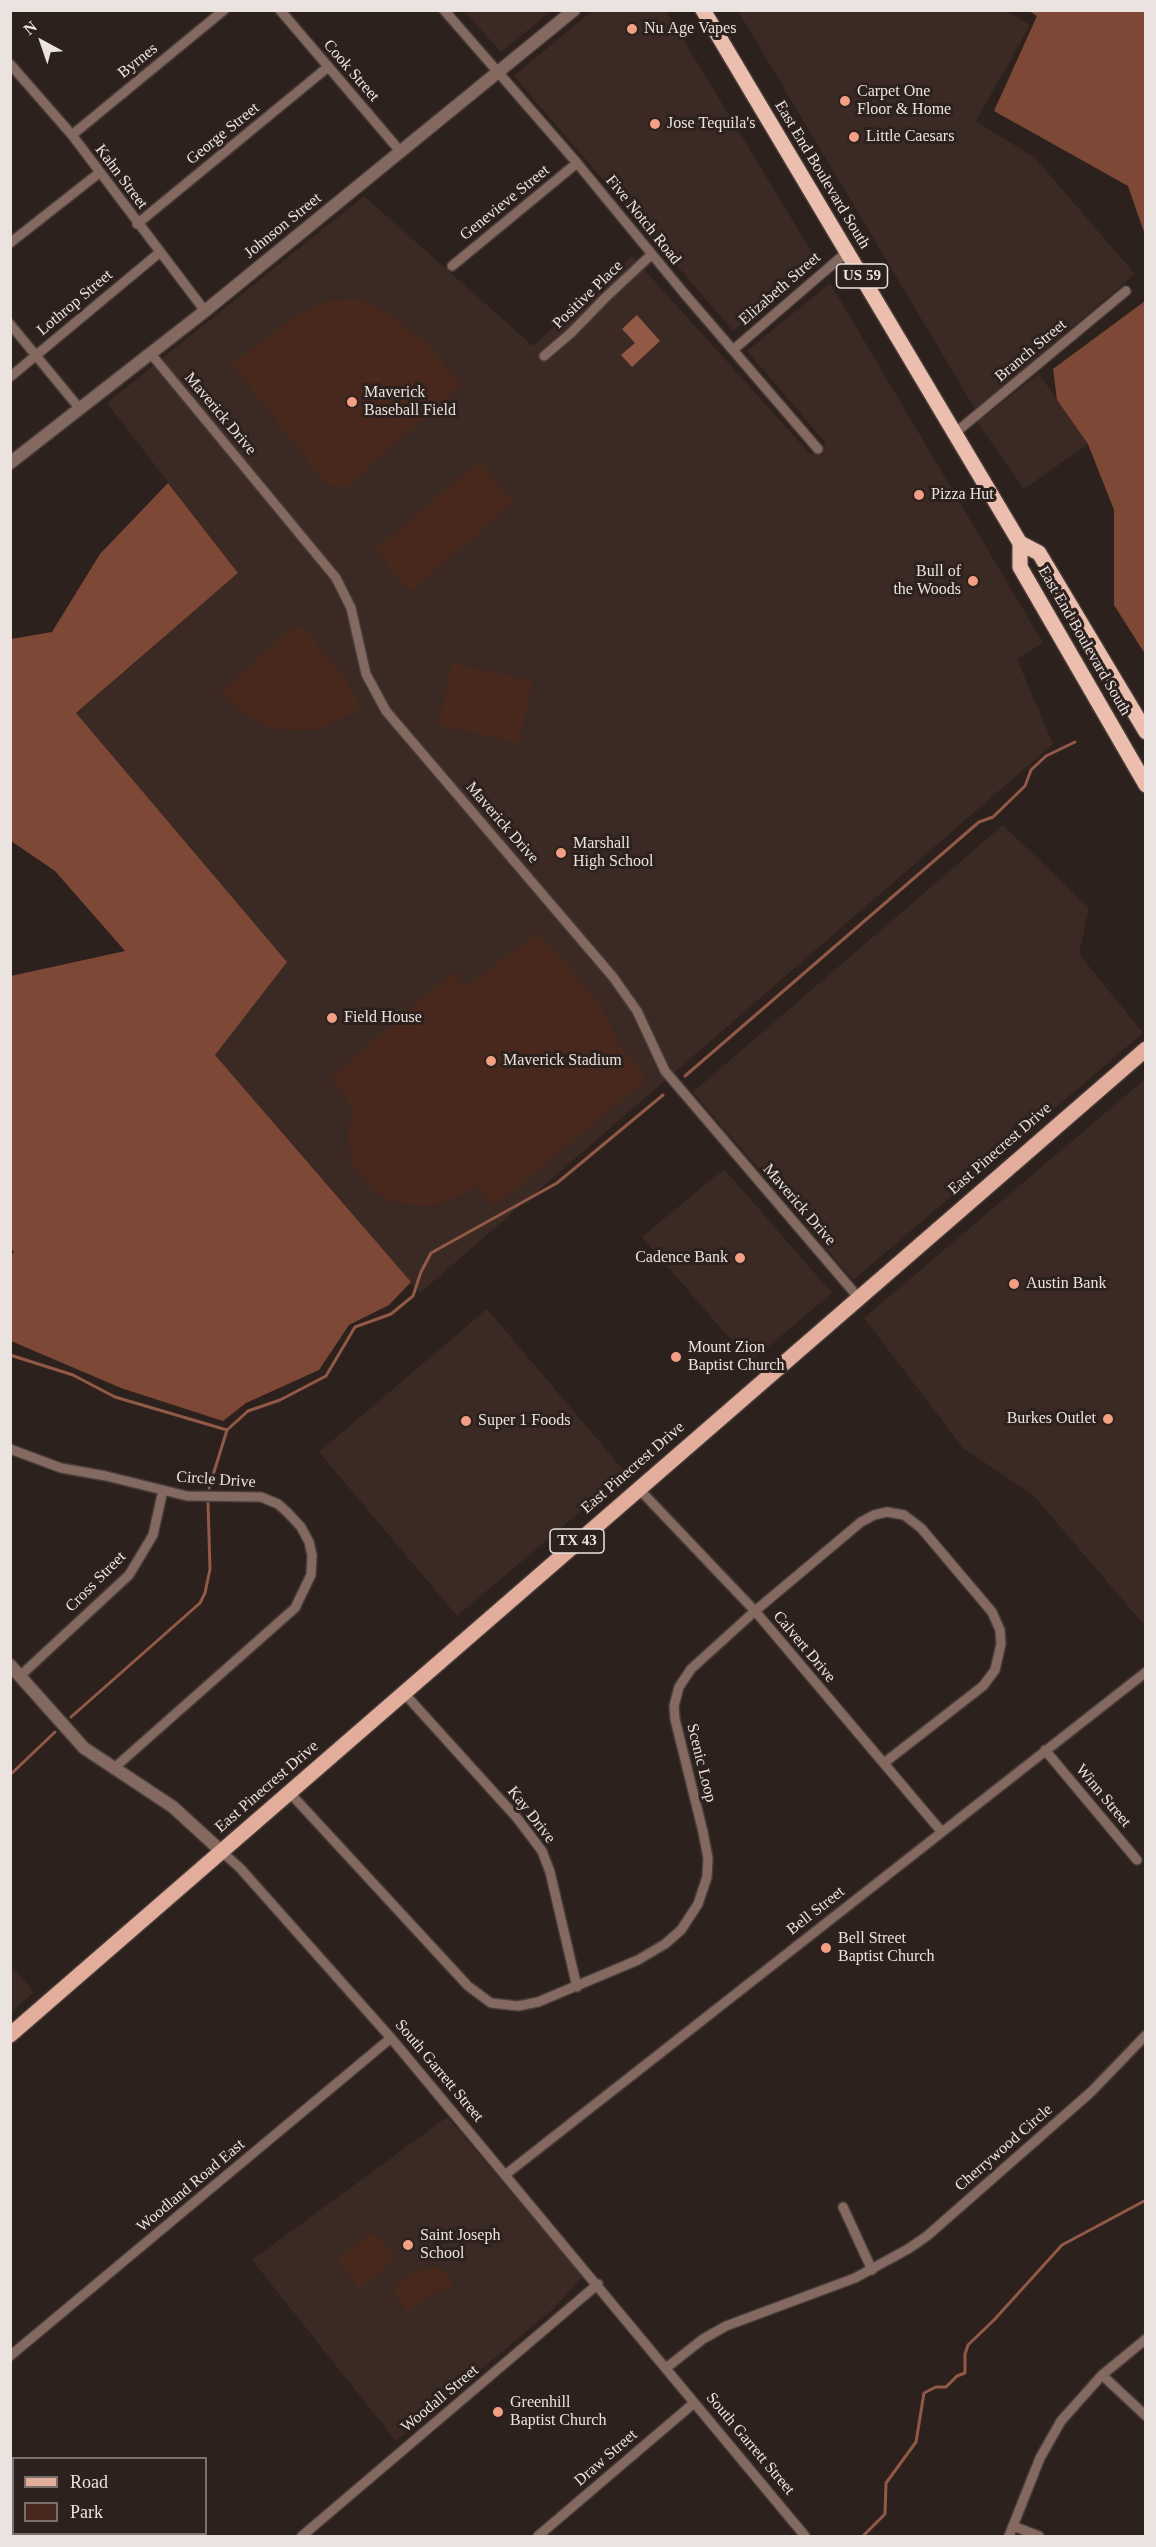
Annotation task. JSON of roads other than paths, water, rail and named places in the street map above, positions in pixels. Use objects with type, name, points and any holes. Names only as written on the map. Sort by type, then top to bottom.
[{"type":"highway","name":"East End Boulevard South","points":[[703,10],[1020,543],[1020,567],[1146,785]]},
{"type":"highway","name":"East End Boulevard South","points":[[1020,543],[1039,553],[1146,732]]},
{"type":"main road","name":"East Pinecrest Drive","points":[[10,2035],[1146,1049]]},
{"type":"street","name":"Byrnes","points":[[72,135],[224,10]]},
{"type":"street","name":"Cook Street","points":[[280,10],[400,151]]},
{"type":"street","name":"Five Notch Road","points":[[444,10],[577,163],[818,449]]},
{"type":"street","name":"Johnson Street","points":[[10,464],[151,354],[574,10]]},
{"type":"street","name":"Kahn Street","points":[[10,64],[72,135],[204,311]]},
{"type":"street","name":"George Street","points":[[137,224],[328,67]]},
{"type":"street","name":"Genevieve Street","points":[[452,266],[577,163]]},
{"type":"street","points":[[10,243],[99,173]]},
{"type":"street","name":"Elizabeth Street","points":[[733,350],[847,252]]},
{"type":"street","name":"Lothrop Street","points":[[10,377],[159,253]]},
{"type":"street","name":"Positive Place","points":[[544,356],[572,333],[652,254]]},
{"type":"street","name":"Branch Street","points":[[955,433],[1126,291]]},
{"type":"street","points":[[10,324],[80,409]]},
{"type":"street","name":"Maverick Drive","points":[[151,354],[336,578],[351,608],[363,665],[370,684],[387,711],[614,977],[637,1011],[665,1071],[858,1297]]},
{"type":"street","name":"Circle Drive","points":[[10,1449],[61,1468],[197,1497],[252,1496],[278,1504],[305,1533],[312,1555],[311,1575],[301,1600],[286,1617],[113,1769]]},
{"type":"street","name":"Calvert Drive","points":[[638,1488],[755,1611],[941,1831]]},
{"type":"street","name":"Cross Street","points":[[20,1676],[136,1567],[153,1535],[163,1490]]},
{"type":"street","name":"Scenic Loop","points":[[289,1792],[468,1986],[484,2000],[497,2005],[528,2005],[577,1987],[638,1960],[665,1944],[681,1930],[698,1904],[707,1877],[708,1858],[703,1832],[675,1719],[674,1706],[679,1687],[691,1669],[755,1611],[861,1522],[874,1515],[887,1512],[904,1515],[916,1523],[987,1606],[998,1623],[1001,1638],[998,1661],[989,1678],[976,1692],[884,1763]]},
{"type":"street","name":"South Garrett Street","points":[[10,1665],[84,1748],[173,1807],[240,1868],[391,2038],[598,2284],[805,2536]]},
{"type":"street","name":"Bell Street","points":[[505,2175],[1146,1672]]},
{"type":"street","name":"Kay Drive","points":[[403,1692],[518,1818],[542,1851],[550,1872],[577,1987]]},
{"type":"street","name":"Winn Street","points":[[1045,1750],[1137,1860]]},
{"type":"street","name":"Cherrywood Circle","points":[[666,2368],[726,2325],[872,2270],[927,2236],[1091,2092],[1146,2035]]},
{"type":"street","name":"Woodland Road East","points":[[10,2356],[391,2038]]},
{"type":"street","points":[[843,2207],[872,2270]]},
{"type":"street","name":"Woodall Street","points":[[302,2536],[598,2284]]},
{"type":"street","points":[[1009,2536],[1040,2458],[1053,2434],[1077,2402],[1102,2375],[1146,2339]]},
{"type":"street","points":[[1102,2375],[1146,2416]]},
{"type":"street","name":"Draw Street","points":[[538,2536],[694,2403]]},
{"type":"street","points":[[1013,2526],[1039,2536]]},
{"type":"waterway","points":[[685,1076],[979,822],[993,817],[1025,786],[1031,770],[1046,756],[1075,742]]},
{"type":"waterway","points":[[10,1355],[73,1375],[115,1397],[227,1430],[248,1411],[280,1400],[326,1376],[355,1327],[391,1314],[413,1296],[421,1272],[431,1253],[557,1183],[663,1095]]},
{"type":"waterway","points":[[209,1488],[227,1430]]},
{"type":"waterway","points":[[71,1717],[200,1603],[205,1593],[210,1569],[208,1503]]},
{"type":"waterway","points":[[10,1775],[55,1732]]},
{"type":"waterway","points":[[863,2536],[885,2514],[886,2483],[916,2442],[924,2393],[936,2387],[946,2387],[957,2376],[965,2373],[965,2354],[968,2345],[994,2320],[1062,2245],[1146,2200]]},
{"type":"place","name":"Nu Age Vapes","points":[[632,29]]},
{"type":"place","name":"Carpet One Floor & Home","points":[[845,101]]},
{"type":"place","name":"Jose Tequila's","points":[[655,124]]},
{"type":"place","name":"Little Caesars","points":[[854,137]]},
{"type":"place","name":"Maverick Baseball Field","points":[[352,402]]},
{"type":"place","name":"Pizza Hut","points":[[919,495]]},
{"type":"place","name":"Bull of the Woods","points":[[973,581]]},
{"type":"place","name":"Marshall High School","points":[[561,853]]},
{"type":"place","name":"Field House","points":[[332,1018]]},
{"type":"place","name":"Maverick Stadium","points":[[491,1061]]},
{"type":"place","name":"Cadence Bank","points":[[740,1258]]},
{"type":"place","name":"Austin Bank","points":[[1014,1284]]},
{"type":"place","name":"Mount Zion Baptist Church","points":[[676,1357]]},
{"type":"place","name":"Burkes Outlet","points":[[1108,1419]]},
{"type":"place","name":"Super 1 Foods","points":[[466,1421]]},
{"type":"place","name":"Bell Street Baptist Church","points":[[826,1948]]},
{"type":"place","name":"Saint Joseph School","points":[[408,2245]]},
{"type":"place","name":"Greenhill Baptist Church","points":[[498,2412]]}]
